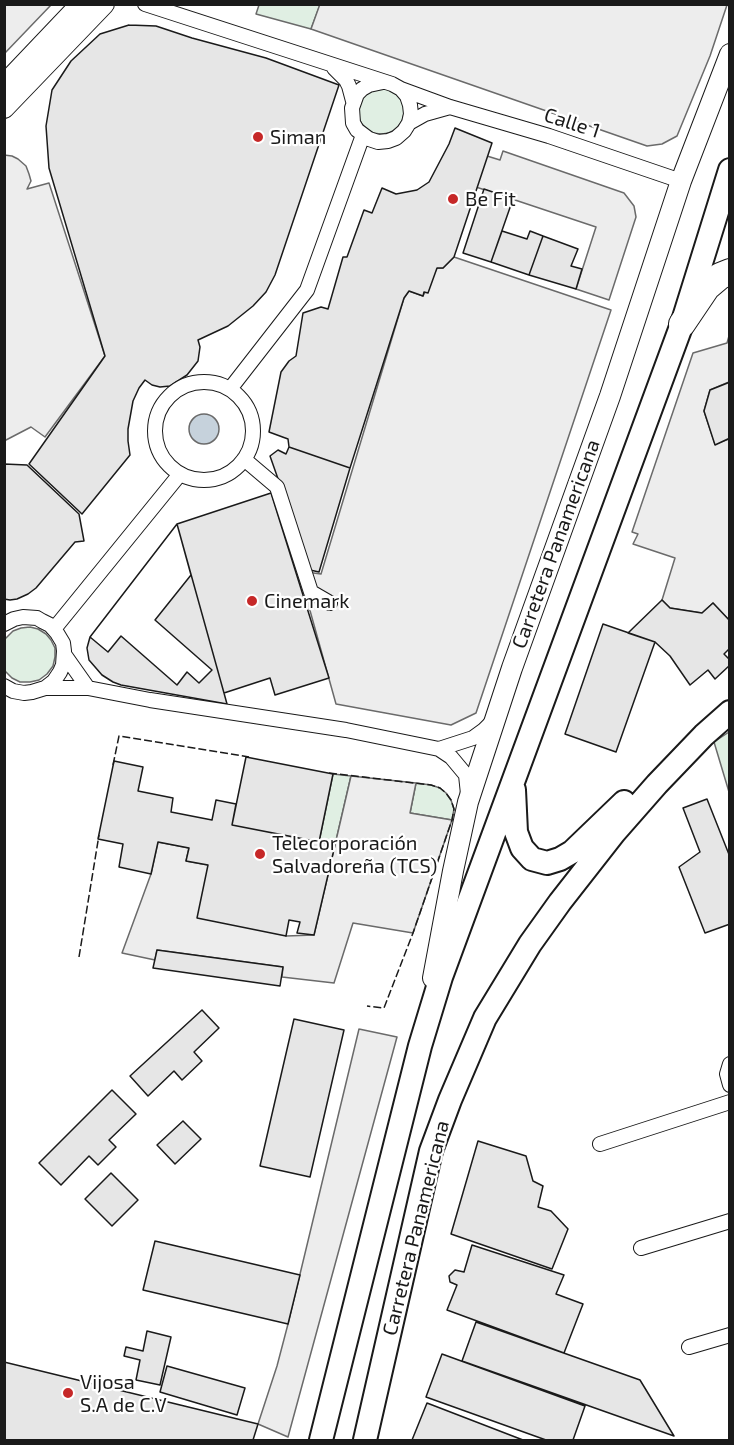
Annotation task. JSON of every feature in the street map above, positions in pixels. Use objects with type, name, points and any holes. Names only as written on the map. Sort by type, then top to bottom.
[{"type":"highway","points":[[682,324],[707,287],[729,272]]},
{"type":"main road","name":"Carretera Panamericana","points":[[321,1440],[420,1046],[441,977],[682,324],[729,170]]},
{"type":"main road","name":"Carretera Panamericana","points":[[365,1440],[431,1151],[484,1018],[530,944],[614,833],[685,754],[729,712]]},
{"type":"main road","points":[[516,774],[516,832],[522,848],[532,859],[547,863],[572,852],[645,785],[685,754]]},
{"type":"street","points":[[4,85],[81,4]]},
{"type":"street","points":[[4,108],[104,4]]},
{"type":"street","name":"Calle 1","points":[[145,4],[393,84],[450,107],[549,136],[681,181]]},
{"type":"street","name":"Carretera Panamericana","points":[[420,1046],[468,802],[512,668],[610,396],[681,181],[729,54]]},
{"type":"street","points":[[330,64],[346,80],[353,101]]},
{"type":"street","points":[[383,82],[362,89],[353,101],[353,123],[369,139],[378,142],[387,141],[404,132],[411,114],[407,96],[401,89]]},
{"type":"street","points":[[409,123],[424,114],[450,107]]},
{"type":"street","points":[[230,389],[307,290],[363,135]]},
{"type":"street","points":[[194,382],[211,382],[230,389],[244,402],[251,415],[253,438],[244,459],[234,470],[213,480],[198,480],[180,474],[164,461],[157,446],[154,430],[161,406],[172,393],[194,382]]},
{"type":"street","points":[[244,459],[277,487],[311,592],[330,603]]},
{"type":"street","points":[[54,629],[180,474]]},
{"type":"street","points":[[4,624],[14,619],[28,617],[42,621],[54,629],[63,643],[64,654],[59,675],[45,688],[32,693],[24,693],[4,686]]},
{"type":"street","points":[[64,654],[88,688]]},
{"type":"street","points":[[45,688],[88,688],[150,700],[346,730],[439,749],[451,757],[466,775],[468,802]]},
{"type":"street","points":[[439,749],[472,738],[497,717]]},
{"type":"street","points":[[729,1064],[727,1074],[729,1085]]},
{"type":"street","points":[[600,1144],[729,1102]]},
{"type":"street","points":[[641,1248],[729,1221]]},
{"type":"street","points":[[689,1347],[729,1335]]},
{"type":"green space","points":[[259,5],[320,5],[311,29],[256,14]]},
{"type":"green space","points":[[381,88],[397,95],[404,111],[397,127],[381,134],[365,127],[358,111],[365,95]]},
{"type":"green space","points":[[30,627],[38,629],[51,640],[55,648],[55,657],[53,666],[39,680],[20,682],[5,671],[5,639],[13,631]]},
{"type":"green space","points":[[729,732],[729,792],[714,742]]},
{"type":"green space","points":[[333,774],[351,776],[335,845],[319,842]]},
{"type":"green space","points":[[416,783],[440,788],[446,793],[454,809],[452,820],[410,813]]},
{"type":"shaded area","points":[[320,4],[727,5],[710,56],[677,136],[662,144],[647,146],[311,29]]},
{"type":"shaded area","points":[[4,5],[51,5],[5,53]]},
{"type":"shaded area","points":[[503,151],[624,193],[634,206],[636,217],[609,300],[576,289],[596,227],[476,187],[487,156],[500,160]]},
{"type":"shaded area","points":[[4,155],[18,159],[26,166],[31,181],[27,189],[49,183],[105,356],[45,437],[31,427],[6,440],[4,439]]},
{"type":"shaded area","points":[[454,257],[611,310],[476,713],[451,725],[336,704],[299,571],[321,574],[404,298],[409,291],[423,296],[437,268],[443,268]]},
{"type":"shaded area","points":[[729,336],[729,382],[710,390],[704,411],[715,444],[729,439],[729,620],[713,603],[702,613],[670,608],[662,600],[675,558],[633,544],[638,534],[632,532],[693,353],[727,343]]},
{"type":"shaded area","points":[[204,414],[210,415],[218,423],[218,435],[210,443],[204,444],[198,443],[190,435],[189,429],[190,423],[198,415]]},
{"type":"shaded area","points":[[351,776],[416,783],[410,813],[452,820],[413,933],[353,923],[334,983],[282,977],[283,967],[157,950],[155,960],[122,953],[151,874],[158,842],[189,848],[186,861],[208,865],[286,936],[314,935]]},
{"type":"shaded area","points":[[359,1029],[397,1037],[288,1437],[258,1424],[288,1324]]},
{"type":"building","points":[[129,25],[156,26],[266,58],[339,85],[275,275],[266,292],[228,326],[198,340],[200,347],[198,361],[187,375],[170,386],[160,387],[145,380],[133,401],[128,429],[130,455],[82,514],[29,464],[105,356],[49,168],[46,126],[52,90],[71,61],[100,34]]},
{"type":"building","points":[[455,128],[492,143],[454,257],[443,268],[437,268],[428,293],[424,292],[423,296],[409,291],[404,298],[350,468],[289,447],[288,439],[269,432],[281,372],[296,356],[303,313],[321,307],[328,309],[343,257],[347,257],[364,210],[372,213],[382,188],[396,194],[417,190],[429,182]]},
{"type":"building","points":[[484,189],[513,199],[491,262],[463,253]]},
{"type":"building","points":[[502,231],[527,239],[530,231],[543,236],[529,275],[491,262]]},
{"type":"building","points":[[543,236],[578,249],[571,266],[582,269],[576,289],[529,275]]},
{"type":"building","points":[[730,382],[730,438],[715,445],[704,411],[710,390]]},
{"type":"building","points":[[289,447],[350,468],[319,572],[310,570],[270,456],[278,450],[286,454]]},
{"type":"building","points":[[4,464],[27,465],[79,514],[84,541],[75,542],[36,588],[28,594],[10,600],[4,599]]},
{"type":"building","name":"Cinemark","points":[[271,493],[329,678],[275,695],[270,678],[224,693],[177,524]]},
{"type":"building","points":[[177,524],[227,704],[121,685],[102,675],[89,660],[87,648],[90,637]]},
{"type":"building","points":[[177,524],[191,575],[155,620],[212,670],[199,683],[187,672],[177,685],[121,636],[108,652],[90,637]]},
{"type":"building","points":[[662,600],[670,608],[702,613],[713,603],[730,621],[730,648],[724,654],[730,660],[730,665],[715,679],[708,670],[690,685],[670,656],[655,642],[628,633]]},
{"type":"building","points":[[603,624],[655,642],[616,752],[565,734]]},
{"type":"building","points":[[246,757],[333,774],[319,842],[232,825]]},
{"type":"building","name":"Telecorporación Salvadoreña (TCS)","points":[[114,761],[143,767],[138,791],[173,798],[171,812],[212,820],[216,800],[236,804],[232,825],[335,845],[314,935],[297,933],[300,922],[289,920],[286,936],[197,918],[208,865],[186,861],[189,848],[158,842],[151,874],[119,867],[123,844],[98,839]]},
{"type":"building","points":[[707,799],[730,857],[730,924],[705,933],[679,867],[700,852],[683,808]]},
{"type":"building","points":[[157,950],[283,967],[280,986],[153,968]]},
{"type":"building","points":[[202,1010],[219,1028],[194,1052],[202,1061],[182,1080],[174,1071],[148,1096],[130,1076]]},
{"type":"building","points":[[294,1019],[344,1030],[310,1177],[260,1166]]},
{"type":"building","points":[[112,1090],[136,1114],[109,1140],[116,1147],[98,1165],[89,1156],[61,1185],[39,1163]]},
{"type":"building","points":[[183,1121],[201,1139],[175,1164],[157,1145]]},
{"type":"building","points":[[478,1141],[526,1156],[533,1181],[543,1186],[538,1207],[551,1211],[568,1229],[552,1269],[451,1234]]},
{"type":"building","points":[[111,1173],[138,1200],[112,1226],[85,1199]]},
{"type":"building","points":[[155,1241],[300,1275],[288,1324],[143,1290]]},
{"type":"building","points":[[472,1245],[564,1275],[556,1294],[583,1304],[564,1353],[447,1310],[457,1285],[450,1282],[449,1276],[455,1270],[464,1272]]},
{"type":"building","points":[[476,1322],[640,1380],[674,1436],[462,1361]]},
{"type":"building","points":[[147,1331],[171,1337],[160,1385],[136,1380],[140,1360],[124,1356],[126,1347],[143,1351]]},
{"type":"building","points":[[442,1354],[585,1406],[573,1440],[546,1440],[426,1397]]},
{"type":"building","name":"Vijosa S.A de C.V","points":[[4,1362],[258,1424],[253,1440],[4,1440]]},
{"type":"building","points":[[167,1366],[245,1388],[237,1415],[160,1392]]},
{"type":"building","points":[[427,1403],[523,1440],[412,1440]]},
{"type":"fence","points":[[113,765],[119,736],[249,757]]},
{"type":"fence","points":[[329,773],[431,785],[446,793],[454,809],[413,933],[384,1008],[367,1006]]},
{"type":"fence","points":[[79,957],[99,835]]},
{"type":"place","name":"Siman","points":[[258,137]]},
{"type":"place","name":"Be Fit","points":[[453,199]]},
{"type":"place","name":"Cinemark","points":[[252,601]]},
{"type":"place","name":"Telecorporación Salvadoreña (TCS)","points":[[260,854]]},
{"type":"place","name":"Vijosa S.A de C.V","points":[[68,1393]]}]
